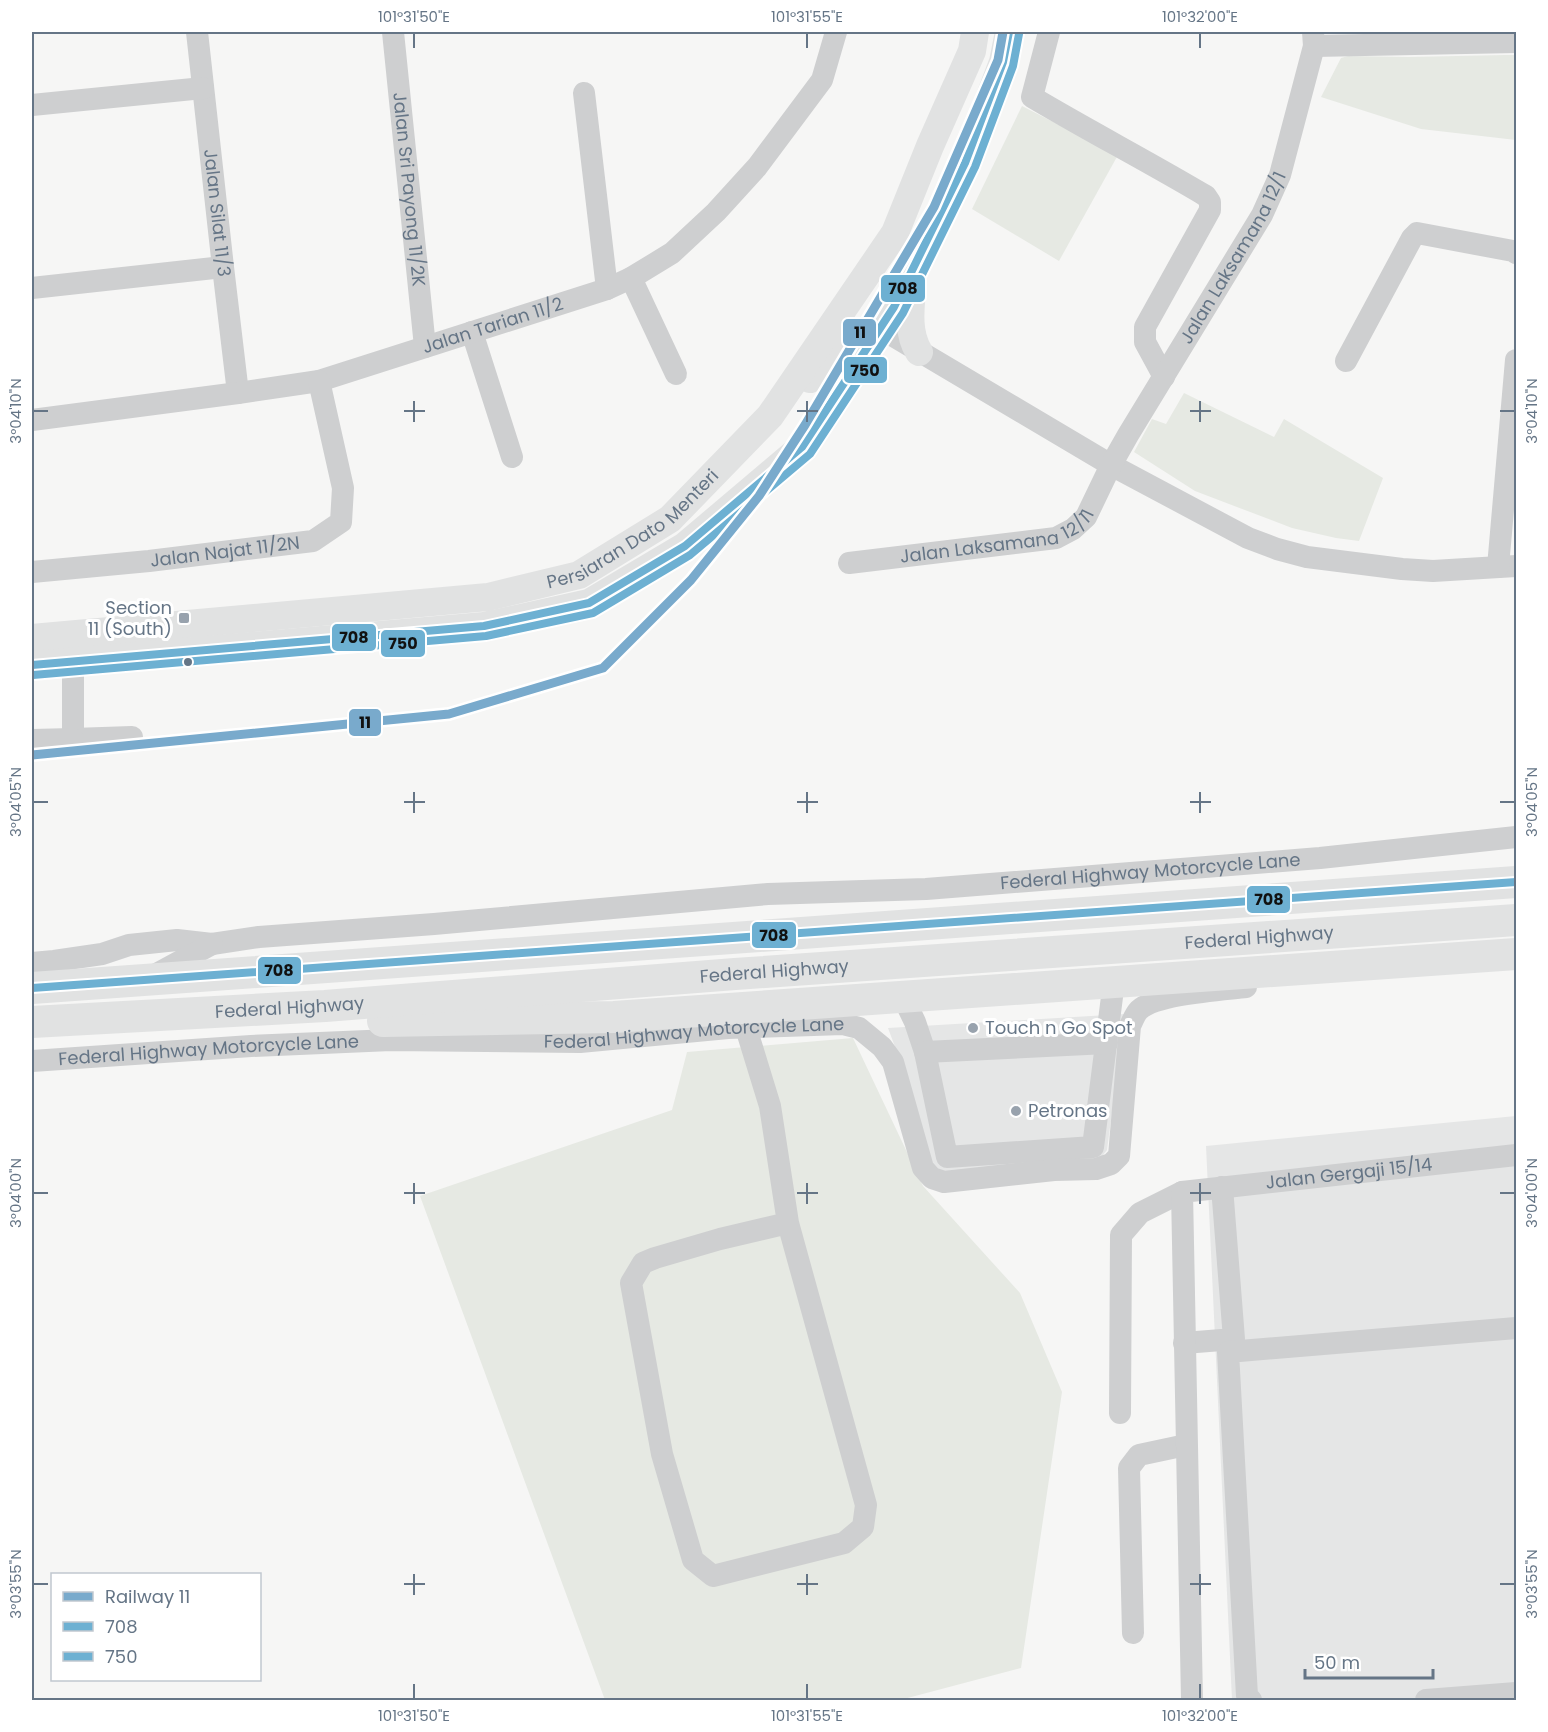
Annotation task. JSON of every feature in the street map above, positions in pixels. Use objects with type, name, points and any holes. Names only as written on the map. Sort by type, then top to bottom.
[{"type":"highway","name":"Federal Highway","points":[[32,988],[1516,882]]},
{"type":"highway","name":"Federal Highway","points":[[32,1022],[325,1006],[735,974],[1516,920]]},
{"type":"highway","points":[[325,1006],[357,1022],[614,1017],[745,1018],[903,997],[1516,954]]},
{"type":"main road","name":"Persiaran Dato Menteri","points":[[32,638],[488,597],[579,575],[670,519],[770,416],[895,233],[972,51],[975,32]]},
{"type":"main road","name":"Persiaran Dato Menteri","points":[[32,664],[484,626],[589,603],[685,546],[802,447],[864,353],[900,340],[894,307],[965,163],[1003,62],[1009,32]]},
{"type":"main road","points":[[895,233],[873,296],[872,316],[900,340]]},
{"type":"main road","points":[[777,406],[854,340],[913,342],[910,312],[914,265]]},
{"type":"street","name":"Jalan Silat 11/3","points":[[197,32],[238,393]]},
{"type":"street","name":"Jalan Sri Payong 11/2K","points":[[393,32],[424,347]]},
{"type":"street","name":"Jalan Tarian 11/2","points":[[32,420],[319,381],[606,289],[631,278],[672,253],[716,212],[757,167],[822,80],[836,32]]},
{"type":"street","points":[[1049,32],[1032,97],[1168,173],[1206,196],[1210,202],[1209,210],[1145,327],[1145,342],[1164,377]]},
{"type":"street","points":[[1314,39],[1516,42]]},
{"type":"street","name":"Jalan Laksamana 12/1","points":[[1111,465],[1267,205],[1280,175],[1314,39]]},
{"type":"street","points":[[32,105],[203,88]]},
{"type":"street","points":[[584,93],[606,289]]},
{"type":"street","points":[[1346,361],[1412,238],[1417,233],[1516,253]]},
{"type":"street","points":[[32,288],[223,267]]},
{"type":"street","points":[[631,278],[676,374]]},
{"type":"street","points":[[472,332],[512,457]]},
{"type":"street","points":[[900,340],[1111,465],[1248,538],[1307,557],[1433,571],[1507,567],[1516,360]]},
{"type":"street","name":"Jalan Najat 11/2N","points":[[32,572],[313,542],[340,522],[342,488],[319,381]]},
{"type":"street","name":"Jalan Laksamana 12/11","points":[[849,563],[1056,538],[1073,529],[1086,517],[1111,465]]},
{"type":"street","points":[[73,661],[73,739]]},
{"type":"street","points":[[32,740],[132,737]]},
{"type":"street","name":"Federal Highway Motorcycle Lane","points":[[32,963],[54,962],[102,954],[129,945],[177,940],[212,944],[259,937],[768,894],[926,889],[1320,858],[1516,837]]},
{"type":"street","points":[[144,981],[212,944]]},
{"type":"street","name":"Federal Highway Motorcycle Lane","points":[[32,1061],[250,1046],[391,1040],[580,1042],[745,1018],[843,1024],[859,1028],[882,1047],[893,1062],[923,1168],[933,1178],[944,1182],[1053,1160],[1096,1169],[1111,1164],[1119,1156],[1130,1026],[1140,1009],[1155,1001],[1259,985],[1516,969]]},
{"type":"street","points":[[903,997],[915,1022],[925,1052],[947,1156],[1053,1160],[1093,1147],[1114,981]]},
{"type":"street","points":[[745,1018],[770,1106],[788,1223],[866,1505],[863,1527],[844,1543],[714,1576],[693,1560],[662,1454],[631,1283],[643,1263],[655,1258],[720,1239],[788,1223]]},
{"type":"street","points":[[925,1052],[1107,1042]]},
{"type":"street","name":"Jalan Gergaji 15/14","points":[[1120,1413],[1121,1235],[1140,1213],[1182,1192],[1516,1155]]},
{"type":"street","points":[[1184,1343],[1234,1339],[1222,1187]]},
{"type":"street","points":[[1182,1192],[1192,1701]]},
{"type":"street","points":[[1251,1701],[1247,1696],[1228,1352],[1516,1328]]},
{"type":"street","points":[[1133,1633],[1130,1468],[1139,1455],[1186,1445]]},
{"type":"street","points":[[1426,1701],[1516,1693]]},
{"type":"shaded area","points":[[1516,55],[1516,140],[1421,129],[1321,97],[1341,58],[1348,56]]},
{"type":"shaded area","points":[[1022,106],[1118,155],[1059,261],[972,209]]},
{"type":"shaded area","points":[[1184,393],[1274,437],[1284,419],[1383,478],[1359,541],[1292,528],[1195,491],[1134,452],[1152,419],[1166,424]]},
{"type":"shaded area","points":[[1125,1014],[1107,1150],[1099,1160],[962,1174],[937,1170],[930,1159],[888,1028]]},
{"type":"shaded area","points":[[853,1038],[923,1186],[1020,1293],[1062,1392],[1021,1668],[900,1700],[605,1700],[420,1196],[672,1110],[687,1052]]},
{"type":"shaded area","points":[[1516,1116],[1516,1700],[1232,1700],[1206,1146]]},
{"type":"rail line","name":"11","points":[[32,755],[449,714],[603,668],[691,580],[759,496],[805,425],[934,207],[998,60],[1003,32]]},
{"type":"transit line","name":"708","points":[[32,665],[484,626],[589,603],[685,546],[802,447],[894,307],[965,163],[1003,62],[1009,32]]},
{"type":"transit line","name":"750","points":[[33,675],[486,636],[593,613],[690,555],[810,454],[903,313],[975,167],[1013,66],[1019,34]]},
{"type":"transit line","name":"708","points":[[32,988],[1516,882]]},
{"type":"place","name":"Section 11 (South)","points":[[184,618]]},
{"type":"place","name":"Touch n Go Spot","points":[[973,1028]]},
{"type":"place","name":"Petronas","points":[[1016,1111]]}]
